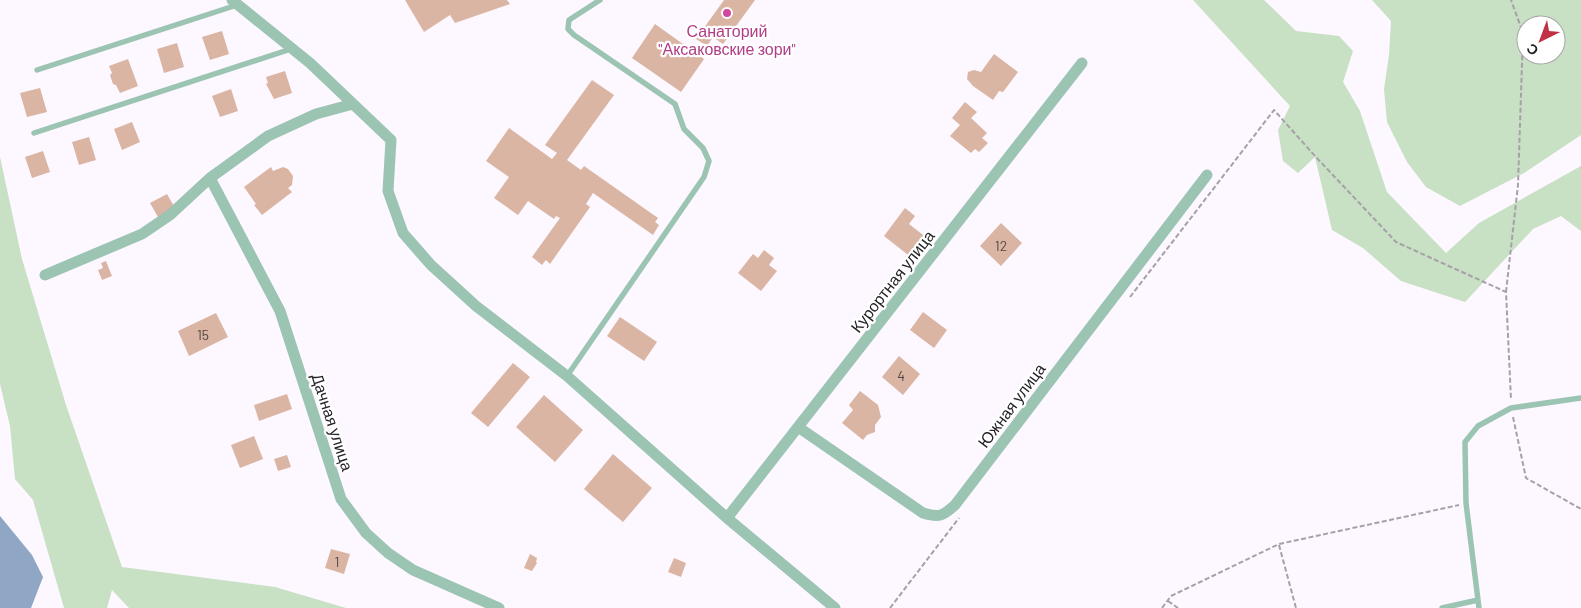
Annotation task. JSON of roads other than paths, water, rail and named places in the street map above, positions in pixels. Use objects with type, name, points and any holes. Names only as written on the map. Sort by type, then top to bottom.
[{"type":"street","points":[[235,2],[293,49],[391,140],[388,191],[403,232],[431,265],[476,306],[567,376],[727,518],[835,608]]},
{"type":"street","name":"Курортная улица","points":[[727,518],[1082,63]]},
{"type":"street","points":[[45,275],[142,234],[170,215],[210,178],[268,136],[316,114],[353,104]]},
{"type":"street","name":"Южная улица","points":[[798,427],[923,513],[935,517],[945,514],[955,505],[1207,175]]},
{"type":"street","name":"Дачная улица","points":[[210,178],[280,311],[340,499],[366,533],[388,554],[413,570],[499,608]]},
{"type":"lane","points":[[567,376],[704,176],[709,161],[703,148],[684,130],[675,104],[574,35],[568,28],[569,20],[600,0]]},
{"type":"lane","points":[[37,70],[235,2]]},
{"type":"lane","points":[[34,133],[293,49]]},
{"type":"lane","points":[[1479,608],[1466,503],[1465,442],[1478,426],[1511,408],[1581,398]]},
{"type":"lane","points":[[1442,608],[1478,600]]},
{"type":"water","points":[[0,516],[32,555],[43,577],[31,608],[0,608]]},
{"type":"place","name":"Санаторий \"Аксаковские зори\"","points":[[727,13]]}]
